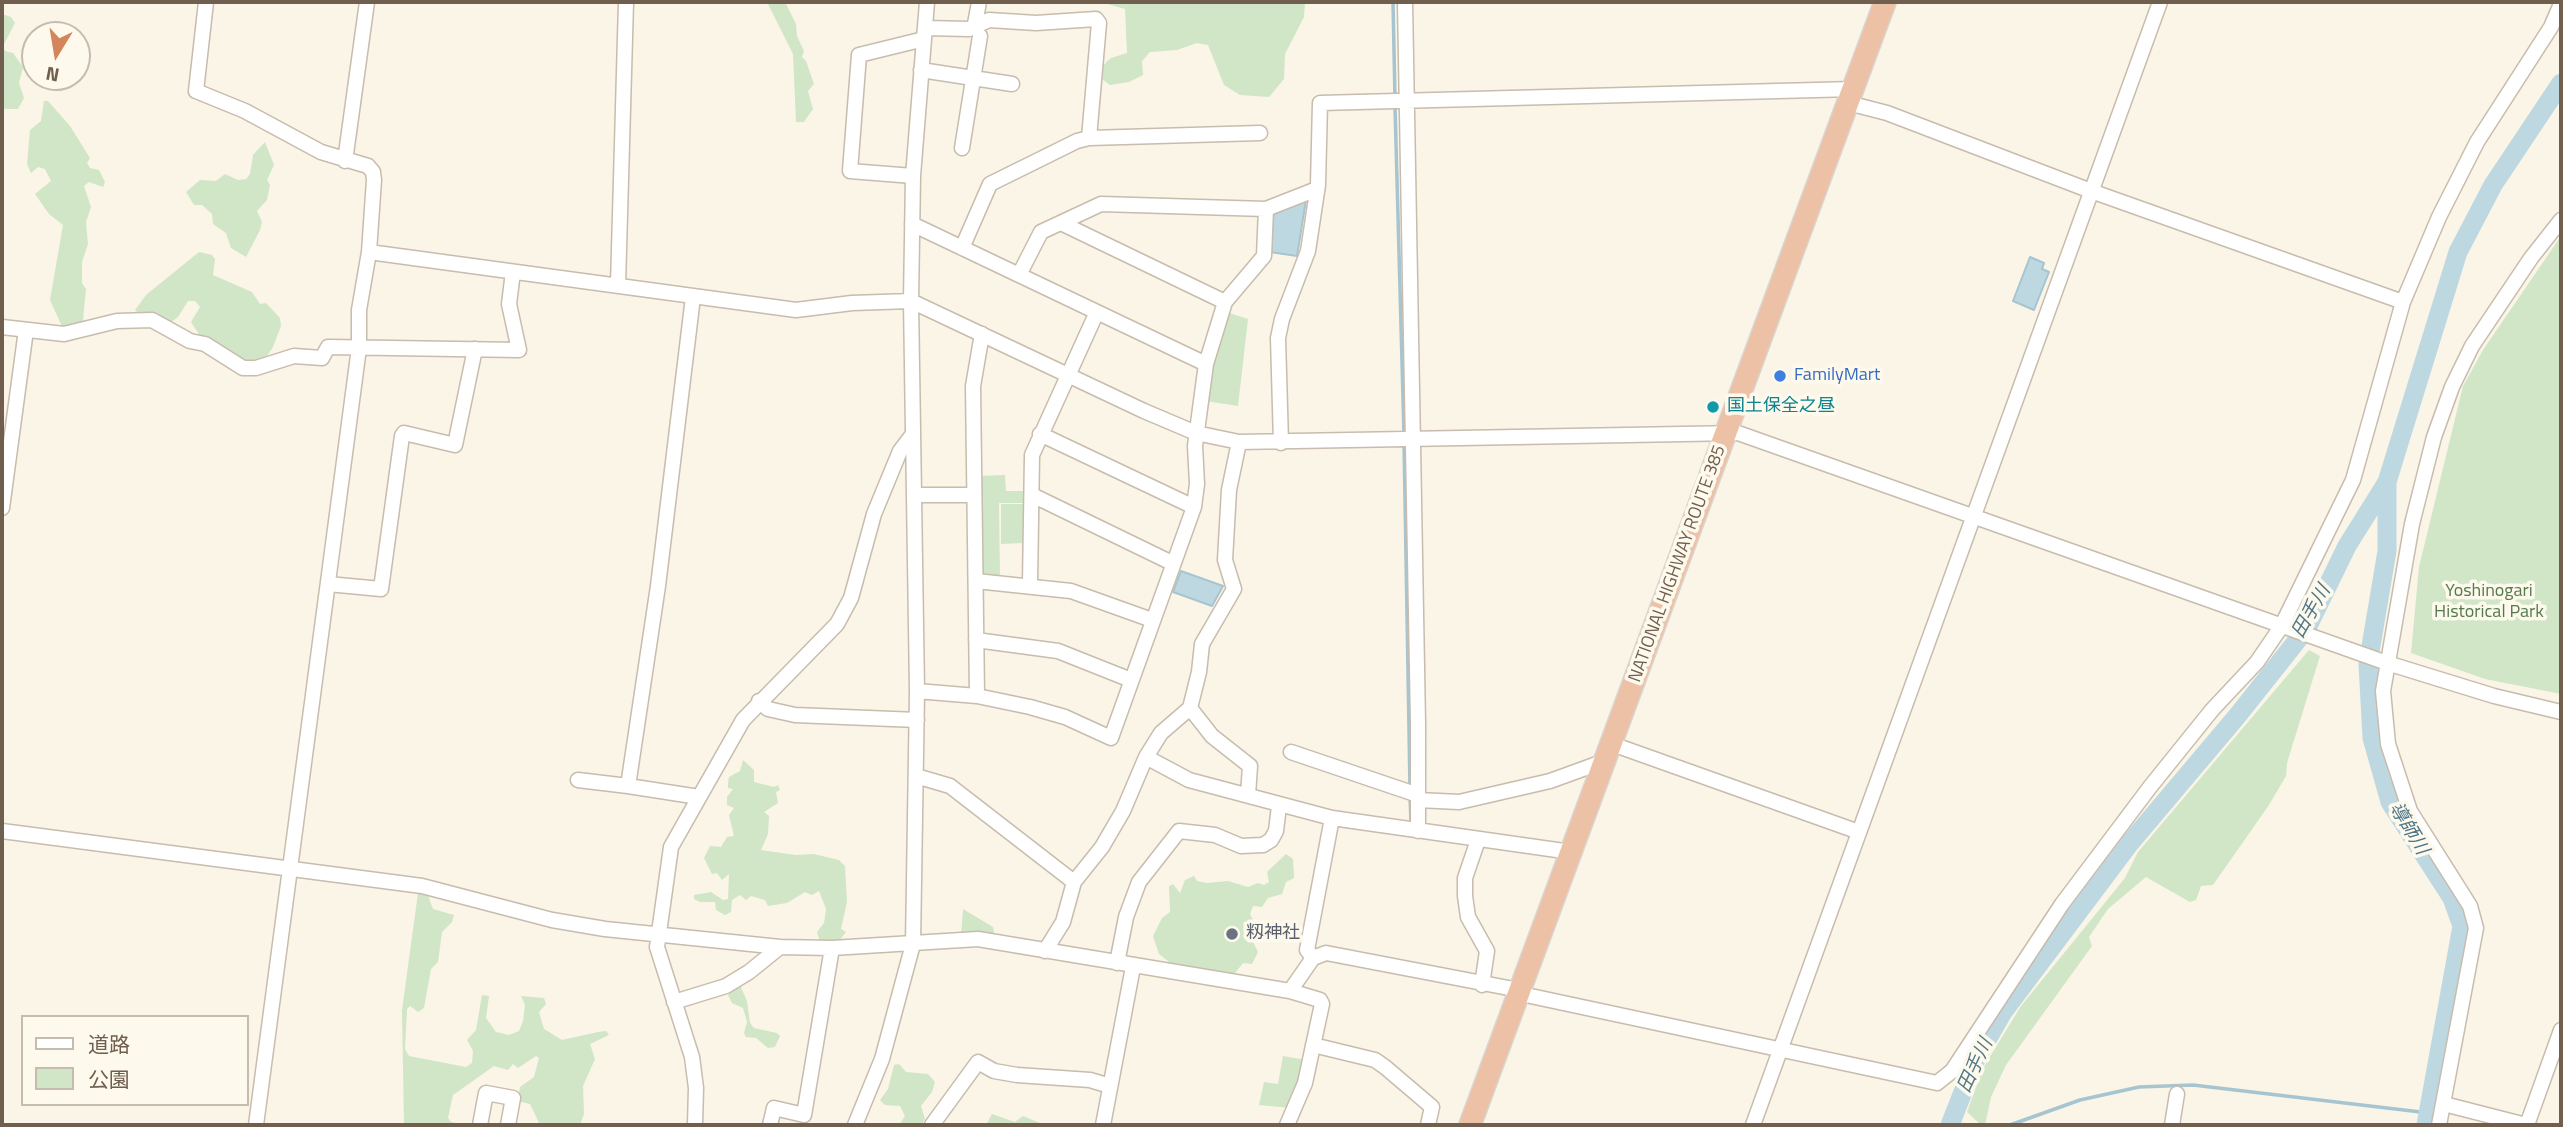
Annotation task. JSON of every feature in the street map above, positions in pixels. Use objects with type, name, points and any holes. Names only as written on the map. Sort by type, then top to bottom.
[{"type":"highway","name":"NATIONAL HIGHWAY ROUTE 385","points":[[1470,1125],[1885,2]]},
{"type":"street","points":[[206,2],[194,86],[196,91],[246,111],[321,152],[368,166],[373,172],[369,252],[359,310],[359,348],[256,1125]]},
{"type":"street","points":[[345,161],[368,2]]},
{"type":"street","points":[[618,285],[626,2]]},
{"type":"street","points":[[855,1125],[882,1059],[913,944],[917,691],[912,225],[913,176],[927,2]]},
{"type":"street","points":[[962,148],[973,76],[979,2]]},
{"type":"street","points":[[1405,2],[1418,831]]},
{"type":"street","points":[[1754,1125],[2160,2]]},
{"type":"street","points":[[1290,992],[1313,958],[1326,953],[1519,990],[1526,995],[1937,1083],[1952,1070],[2062,904],[2212,710],[2257,662],[2281,627],[2353,480],[2403,302],[2439,217],[2477,142],[2552,27],[2558,5]]},
{"type":"street","points":[[913,176],[850,171],[859,55],[924,34],[978,30],[989,20],[1036,23],[1096,19],[1099,23],[1089,138]]},
{"type":"street","points":[[921,70],[1012,84]]},
{"type":"street","points":[[1281,443],[1279,338],[1282,319],[1308,251],[1317,189],[1320,103],[1406,99],[1851,96],[1887,113],[2091,191],[2403,302]]},
{"type":"street","points":[[962,248],[990,184],[1089,138],[1260,133]]},
{"type":"street","points":[[1019,275],[1041,232],[1101,204],[1266,209],[1317,189]]},
{"type":"street","points":[[917,691],[977,696],[1065,717],[1111,738],[1171,563],[1194,507],[1197,484],[1196,433],[1206,365],[1225,302],[1264,256],[1266,209]]},
{"type":"street","points":[[2439,1125],[2476,928],[2470,906],[2410,811],[2394,769],[2384,718],[2387,663],[2418,500],[2452,387],[2472,346],[2531,258],[2561,220]]},
{"type":"street","points":[[1061,223],[1225,302]]},
{"type":"street","points":[[912,225],[1206,365]]},
{"type":"street","points":[[369,252],[796,310],[852,303],[911,301],[1196,433],[1239,442],[1413,441],[1738,433],[2387,663],[2494,696],[2561,712]]},
{"type":"street","points":[[2,327],[64,334],[117,321],[152,320],[190,341],[205,344],[234,365],[243,368],[256,368],[294,356],[322,358],[328,347],[520,350],[509,304],[513,272]]},
{"type":"street","points":[[628,786],[658,586],[693,297]]},
{"type":"street","points":[[1030,584],[1030,467],[1040,434],[1096,314]]},
{"type":"street","points":[[2,508],[26,330]]},
{"type":"street","points":[[977,696],[973,386],[982,334]]},
{"type":"street","points":[[328,583],[381,589],[402,436],[404,433],[455,445],[475,349]]},
{"type":"street","points":[[695,1125],[696,1088],[692,1056],[661,966],[657,934],[671,847],[743,720],[758,701],[825,639],[837,624],[851,598],[874,514],[900,451],[913,434]]},
{"type":"street","points":[[1040,434],[1194,507]]},
{"type":"street","points":[[1045,951],[1063,922],[1074,882],[1102,847],[1123,811],[1146,757],[1161,733],[1190,708],[1202,645],[1234,589],[1225,559],[1229,490],[1239,442]]},
{"type":"street","points":[[914,495],[974,495]]},
{"type":"street","points":[[1032,495],[1171,563]]},
{"type":"street","points":[[976,581],[1030,584],[1071,590],[1152,620]]},
{"type":"street","points":[[976,640],[1058,651],[1132,680]]},
{"type":"street","points":[[758,701],[768,709],[795,715],[917,720]]},
{"type":"street","points":[[1190,708],[1212,736],[1250,766],[1248,794]]},
{"type":"street","points":[[1291,752],[1418,797],[1459,802],[1550,781],[1608,752],[1859,832]]},
{"type":"street","points":[[1146,757],[1189,780],[1332,818],[1571,852]]},
{"type":"street","points":[[916,776],[950,786],[1074,882]]},
{"type":"street","points":[[578,780],[699,797]]},
{"type":"street","points":[[1116,963],[1126,917],[1139,882],[1179,831],[1215,835],[1241,846],[1263,845],[1272,840],[1276,831],[1279,806]]},
{"type":"street","points":[[1313,958],[1307,950],[1332,818]]},
{"type":"street","points":[[2,831],[422,886],[552,920],[657,934],[780,947],[832,948],[978,939],[1290,992],[1320,1000],[1322,1004],[1293,1124]]},
{"type":"street","points":[[1478,840],[1465,878],[1465,896],[1468,917],[1487,951],[1482,985]]},
{"type":"street","points":[[674,1002],[726,986],[749,972],[780,947]]},
{"type":"street","points":[[770,1125],[774,1108],[804,1115],[832,948]]},
{"type":"street","points":[[1103,1125],[1133,967]]},
{"type":"street","points":[[2444,1104],[2527,1125],[2561,1030]]},
{"type":"street","points":[[1313,1045],[1375,1060],[1432,1107],[1428,1125]]},
{"type":"street","points":[[932,1125],[978,1062],[994,1071],[1090,1080],[1110,1086]]},
{"type":"street","points":[[480,1125],[486,1093],[513,1098],[508,1125]]},
{"type":"street","points":[[2172,1125],[2177,1094]]},
{"type":"green space","points":[[767,2],[785,2],[796,24],[797,36],[804,51],[802,57],[814,84],[808,91],[813,109],[804,122],[796,122],[793,54]]},
{"type":"green space","points":[[1100,2],[1305,2],[1304,17],[1285,54],[1284,79],[1269,97],[1240,95],[1224,85],[1208,45],[1197,43],[1177,50],[1150,52],[1142,61],[1143,75],[1129,82],[1110,85],[1103,80],[1101,67],[1111,58],[1127,53],[1125,9]]},
{"type":"green space","points":[[2,14],[11,17],[15,23],[3,46],[5,51],[13,53],[21,64],[19,83],[24,98],[18,109],[5,109],[2,106]]},
{"type":"green space","points":[[44,101],[48,101],[70,126],[90,158],[87,163],[90,168],[99,170],[105,182],[103,187],[89,182],[84,186],[91,207],[86,222],[88,244],[82,262],[82,283],[86,289],[83,320],[80,326],[64,331],[50,300],[63,225],[49,214],[35,194],[51,181],[45,169],[38,167],[31,173],[27,164],[30,130],[41,121]]},
{"type":"green space","points":[[265,142],[274,165],[267,180],[270,185],[267,200],[257,211],[262,222],[260,230],[246,257],[231,248],[226,233],[213,224],[212,214],[202,205],[194,205],[186,192],[200,180],[216,181],[225,174],[238,180],[246,179],[250,174],[253,155]]},
{"type":"green space","name":"Yoshinogari Historical Park","points":[[2561,236],[2561,694],[2485,679],[2411,653],[2419,567],[2463,386],[2483,350]]},
{"type":"green space","points":[[199,252],[212,255],[215,259],[213,275],[252,292],[260,304],[266,303],[280,318],[281,326],[273,347],[263,362],[239,361],[202,339],[191,322],[200,307],[195,301],[188,301],[178,317],[171,322],[139,314],[135,310],[146,295]]},
{"type":"green space","points":[[1229,313],[1248,319],[1238,406],[1206,401],[1211,365]]},
{"type":"green space","points":[[1005,475],[1006,491],[1024,491],[1024,503],[999,503],[1000,578],[986,578],[981,573],[979,476]]},
{"type":"green space","points":[[1001,504],[1023,504],[1023,543],[1001,544]]},
{"type":"green space","points":[[2309,650],[2320,656],[2287,763],[2286,776],[2269,805],[2213,885],[2201,886],[2196,900],[2190,902],[2146,877],[2108,909],[2089,937],[2092,946],[2006,1065],[1991,1097],[1985,1125],[1981,1125],[1967,1112],[1983,1068],[2021,1006],[2125,878],[2138,852]]},
{"type":"green space","points":[[743,760],[754,770],[754,782],[774,787],[778,785],[780,790],[776,792],[778,803],[764,812],[769,816],[768,834],[761,850],[796,855],[814,854],[839,860],[845,866],[847,902],[841,929],[846,932],[838,942],[820,942],[817,932],[824,923],[826,909],[819,891],[812,895],[805,892],[787,903],[768,906],[765,900],[751,896],[746,900],[740,895],[732,900],[731,912],[725,915],[716,910],[715,902],[700,902],[694,899],[694,895],[711,892],[723,900],[728,899],[729,874],[722,880],[717,873],[712,874],[704,858],[710,846],[721,847],[727,837],[734,836],[729,815],[734,808],[727,805],[727,797],[733,789],[728,788],[728,783],[729,777],[740,771]]},
{"type":"green space","points":[[1286,854],[1293,859],[1294,878],[1286,882],[1282,894],[1268,898],[1262,907],[1253,906],[1250,914],[1257,928],[1249,934],[1258,952],[1252,964],[1243,963],[1231,978],[1174,966],[1159,954],[1153,936],[1162,918],[1170,912],[1169,886],[1173,884],[1180,893],[1185,880],[1194,876],[1197,881],[1207,883],[1228,881],[1248,887],[1258,883],[1264,885],[1269,882],[1267,872]]},
{"type":"green space","points":[[418,893],[427,893],[433,909],[454,915],[452,922],[442,932],[438,962],[431,969],[424,1008],[418,1012],[410,1006],[407,1009],[405,1049],[409,1056],[466,1067],[472,1063],[473,1051],[467,1040],[476,1030],[482,995],[489,996],[486,1018],[496,1032],[509,1035],[519,1031],[523,1021],[525,1005],[521,996],[544,998],[546,1004],[539,1012],[544,1029],[562,1040],[606,1031],[609,1035],[590,1044],[595,1059],[583,1086],[584,1114],[580,1125],[540,1125],[530,1104],[517,1101],[520,1087],[534,1077],[539,1058],[536,1056],[518,1068],[513,1064],[508,1070],[494,1066],[453,1095],[448,1118],[451,1122],[467,1125],[404,1125],[402,1010]]},
{"type":"green space","points":[[963,909],[993,927],[995,938],[961,936]]},
{"type":"green space","points":[[740,985],[747,1001],[750,1023],[754,1028],[777,1033],[780,1036],[775,1047],[768,1048],[756,1038],[746,1037],[744,1033],[747,1022],[743,1008],[732,1003],[728,995]]},
{"type":"green space","points":[[1283,1056],[1306,1060],[1291,1108],[1259,1105],[1264,1082],[1278,1084]]},
{"type":"green space","points":[[899,1064],[906,1072],[928,1074],[935,1082],[932,1092],[921,1106],[925,1119],[921,1125],[899,1125],[905,1116],[900,1106],[885,1105],[880,1100],[888,1089],[894,1065]]},
{"type":"green space","points":[[992,1114],[1015,1122],[1023,1116],[1040,1123],[986,1125]]},
{"type":"water","points":[[1306,200],[1297,256],[1270,252],[1274,209]]},
{"type":"water","points":[[2030,257],[2044,263],[2042,269],[2049,272],[2034,310],[2013,301]]},
{"type":"water","points":[[1181,571],[1223,586],[1212,606],[1173,592]]},
{"type":"waterway","points":[[1393,2],[1395,99]]},
{"type":"waterway","name":"田手川","points":[[1950,1125],[1976,1059],[2003,1012],[2130,843],[2307,628],[2347,546],[2387,482],[2458,252],[2493,185],[2561,83]]},
{"type":"waterway","points":[[1395,107],[1404,435]]},
{"type":"waterway","points":[[1404,442],[1410,788]]},
{"type":"waterway","name":"導師川","points":[[2387,483],[2387,551],[2368,664],[2372,738],[2390,802],[2452,898],[2462,926],[2426,1125]]},
{"type":"waterway","points":[[1410,796],[1411,822]]},
{"type":"waterway","points":[[2010,1125],[2080,1100],[2139,1087],[2193,1085],[2429,1113]]},
{"type":"place","name":"FamilyMart","points":[[1780,376]]},
{"type":"place","name":"国土保全之昼","points":[[1713,407]]},
{"type":"place","name":"籾神社","points":[[1232,934]]}]
